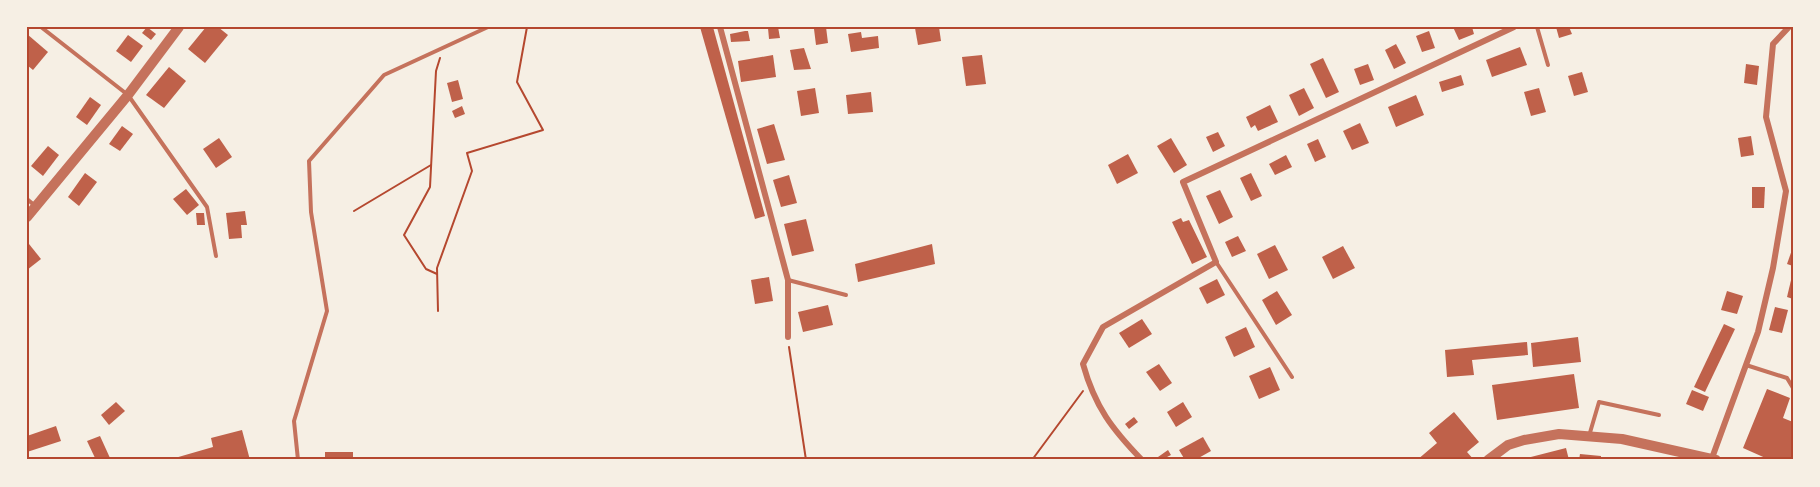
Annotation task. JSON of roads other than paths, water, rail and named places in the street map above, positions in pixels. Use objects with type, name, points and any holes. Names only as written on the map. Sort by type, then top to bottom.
[{"type":"street","points":[[27,217],[37,208],[128,95],[178,27]]},
{"type":"street","points":[[720,27],[788,280],[788,337]]},
{"type":"street","points":[[1143,460],[1112,430],[1089,383],[1083,364],[1102,327],[1216,262],[1183,182],[1514,27]]},
{"type":"street","points":[[1488,460],[1508,445],[1559,434],[1622,439],[1714,459],[1758,332],[1771,278],[1786,191],[1767,117],[1773,44],[1789,27]]},
{"type":"lane","points":[[41,27],[128,95],[207,207],[216,256]]},
{"type":"lane","points":[[298,460],[294,421],[327,311],[311,212],[309,161],[384,75],[488,27]]},
{"type":"lane","points":[[1537,27],[1548,65]]},
{"type":"lane","points":[[27,199],[37,208]]},
{"type":"lane","points":[[1216,262],[1292,377]]},
{"type":"lane","points":[[788,280],[846,295]]},
{"type":"lane","points":[[1746,365],[1787,378],[1793,388]]},
{"type":"lane","points":[[1588,436],[1599,402],[1659,415]]}]
